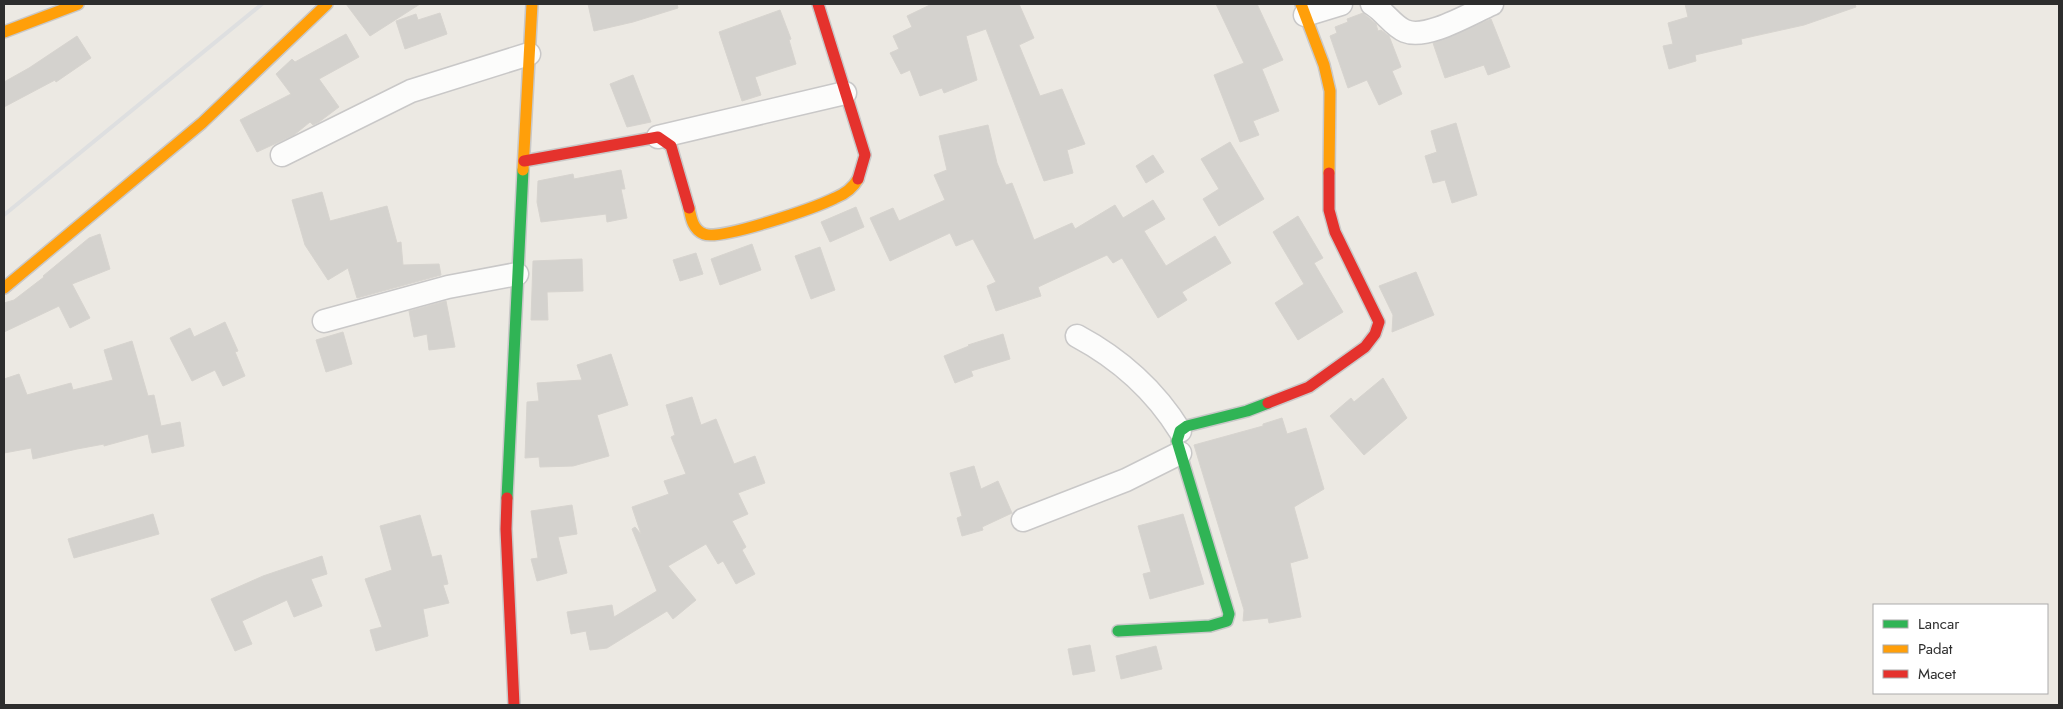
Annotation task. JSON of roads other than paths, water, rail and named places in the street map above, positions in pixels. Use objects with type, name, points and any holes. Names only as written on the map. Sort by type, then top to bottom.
[{"type":"main road","points":[[4,32],[78,4]]},
{"type":"main road","points":[[4,288],[202,123],[327,4]]},
{"type":"main road","points":[[514,705],[506,529],[517,274],[532,4]]},
{"type":"main road","points":[[524,160],[658,137],[665,140],[671,146],[693,223],[704,235],[714,236],[834,199],[846,193],[858,183],[864,170],[865,155],[818,4]]},
{"type":"main road","points":[[1118,631],[1210,626],[1228,621],[1229,614],[1180,442],[1187,426],[1247,411],[1309,387],[1365,347],[1375,334],[1379,322],[1335,232],[1329,210],[1330,91],[1324,65],[1303,9]]},
{"type":"street","points":[[1303,9],[1340,4]]},
{"type":"street","points":[[1372,4],[1404,31],[1416,34],[1433,30],[1492,4]]},
{"type":"street","points":[[282,155],[412,91],[529,54]]},
{"type":"street","points":[[658,137],[846,93]]},
{"type":"street","points":[[324,321],[448,287],[517,274]]},
{"type":"street","points":[[1024,520],[1126,480],[1180,442],[1164,406],[1125,366],[1077,336]]},
{"type":"railway","points":[[4,215],[262,4]]}]
